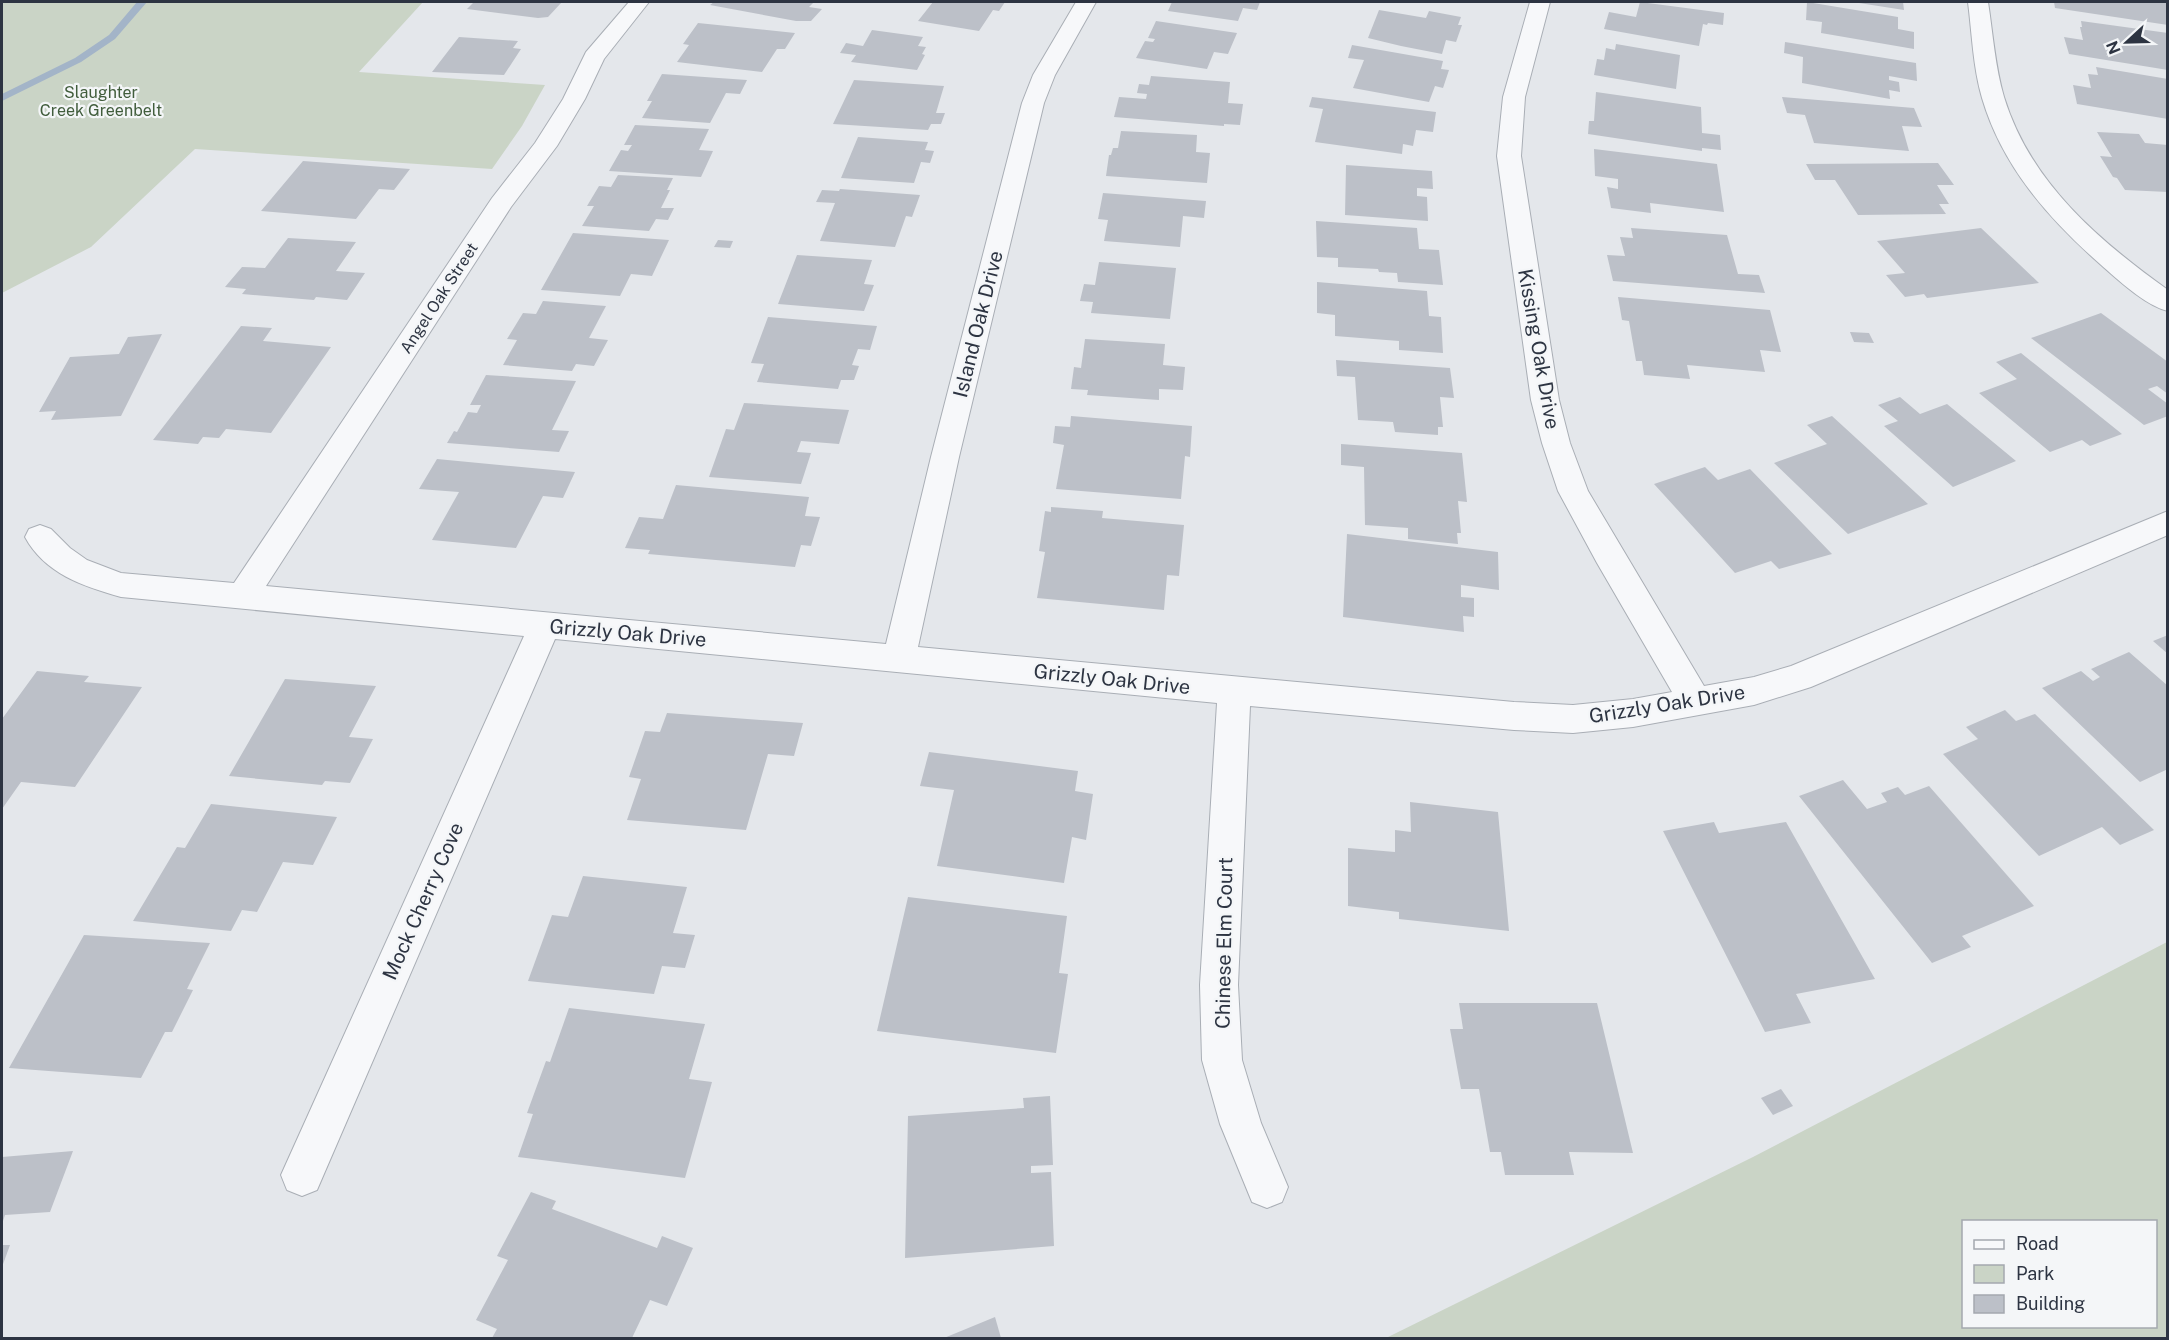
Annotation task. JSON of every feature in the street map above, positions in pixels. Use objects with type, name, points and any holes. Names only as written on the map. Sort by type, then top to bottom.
[{"type":"street","name":"Angel Oak Street","points":[[242,597],[501,203],[545,146],[574,99],[594,57],[639,2]]},
{"type":"street","name":"Island Oak Drive","points":[[899,657],[945,457],[1034,103],[1044,75],[1086,2]]},
{"type":"street","name":"Kissing Oak Drive","points":[[1540,2],[1508,126],[1509,156],[1545,400],[1556,443],[1574,491],[1608,555],[1695,701]]},
{"type":"street","points":[[1978,2],[1992,96],[2004,130],[2022,162],[2053,205],[2093,243],[2168,303]]},
{"type":"street","name":"Grizzly Oak Drive","points":[[39,537],[60,559],[84,574],[121,585],[899,657],[1234,691],[1573,718],[1633,713],[1754,690],[1799,677],[2168,522]]},
{"type":"street","name":"Mock Cherry Cove","points":[[302,1175],[545,626]]},
{"type":"street","name":"Chinese Elm Court","points":[[1234,691],[1219,985],[1222,1060],[1241,1124],[1267,1187]]},
{"type":"green space","name":"Slaughter Creek Greenbelt","points":[[2,2],[423,2],[359,72],[545,85],[522,126],[492,169],[195,149],[91,247],[2,293]]},
{"type":"green space","points":[[2167,942],[2167,1338],[1386,1338],[1753,1157]]},
{"type":"building","points":[[474,2],[562,2],[548,17],[538,18],[467,9]]},
{"type":"building","points":[[714,2],[814,2],[809,7],[822,9],[811,21],[796,21],[710,5]]},
{"type":"building","points":[[933,2],[1005,2],[999,11],[993,10],[979,31],[918,21]]},
{"type":"building","points":[[1172,2],[1260,2],[1257,10],[1243,8],[1238,21],[1168,11]]},
{"type":"building","points":[[1640,2],[1724,13],[1723,25],[1703,24],[1699,46],[1604,29],[1609,12],[1636,17]]},
{"type":"building","points":[[1807,2],[1898,17],[1898,29],[1914,32],[1914,49],[1821,33],[1822,22],[1806,20]]},
{"type":"building","points":[[1903,2],[1904,10],[1859,3]]},
{"type":"building","points":[[2054,2],[2166,2],[2168,25],[2055,8]]},
{"type":"building","points":[[1379,10],[1426,18],[1429,11],[1461,17],[1458,25],[1462,25],[1456,42],[1446,40],[1442,54],[1368,38]]},
{"type":"building","points":[[1156,21],[1237,33],[1228,54],[1214,52],[1207,69],[1136,58],[1145,41],[1153,42],[1155,39],[1148,38]]},
{"type":"building","points":[[2081,21],[2168,33],[2168,70],[2069,54],[2064,37],[2083,40]]},
{"type":"building","points":[[698,23],[795,33],[785,49],[777,49],[762,72],[677,62],[689,45],[683,44]]},
{"type":"building","points":[[872,30],[923,37],[918,46],[926,47],[922,54],[925,55],[917,70],[851,62],[856,55],[840,53],[846,43],[863,46]]},
{"type":"building","points":[[459,37],[518,41],[513,48],[521,49],[504,75],[432,72]]},
{"type":"building","points":[[1785,42],[1916,63],[1917,81],[1889,76],[1889,80],[1899,82],[1900,92],[1889,90],[1890,99],[1802,83],[1803,57],[1784,53]]},
{"type":"building","points":[[1616,44],[1680,55],[1676,89],[1594,75],[1597,59],[1604,60],[1606,48],[1615,50]]},
{"type":"building","points":[[1352,45],[1443,61],[1441,69],[1449,70],[1443,88],[1435,86],[1429,102],[1353,88],[1364,60],[1348,58]]},
{"type":"building","points":[[2096,67],[2168,79],[2168,119],[2077,104],[2073,85],[2091,88],[2088,74],[2098,75]]},
{"type":"building","points":[[662,74],[747,80],[740,94],[726,93],[710,123],[642,118],[652,101],[647,101]]},
{"type":"building","points":[[1151,76],[1230,82],[1228,103],[1243,104],[1240,125],[1224,124],[1224,126],[1114,117],[1119,97],[1146,99],[1147,94],[1137,93],[1139,84],[1149,85]]},
{"type":"building","points":[[854,80],[944,86],[936,113],[945,113],[941,124],[931,124],[928,130],[833,124]]},
{"type":"building","points":[[1596,92],[1701,107],[1702,133],[1720,135],[1721,150],[1702,148],[1702,151],[1588,134],[1589,121],[1594,121]]},
{"type":"building","points":[[1312,97],[1436,112],[1433,132],[1416,130],[1413,146],[1403,144],[1402,154],[1315,142],[1323,109],[1309,107]]},
{"type":"building","points":[[1782,97],[1914,108],[1922,127],[1902,126],[1909,151],[1814,143],[1805,115],[1787,113]]},
{"type":"building","points":[[635,125],[709,129],[699,150],[713,151],[701,177],[609,171],[621,150],[628,151],[632,145],[624,145]]},
{"type":"building","points":[[1121,131],[1197,135],[1196,152],[1210,153],[1207,183],[1106,176],[1109,155],[1113,148],[1118,148]]},
{"type":"building","points":[[2097,132],[2139,134],[2145,143],[2168,145],[2168,192],[2125,190],[2117,178],[2113,177],[2100,156],[2112,157]]},
{"type":"building","points":[[858,137],[928,142],[925,150],[934,151],[930,163],[921,162],[914,183],[841,178]]},
{"type":"building","points":[[1594,149],[1717,164],[1724,212],[1650,203],[1651,213],[1611,208],[1607,187],[1618,189],[1618,179],[1595,176]]},
{"type":"building","points":[[303,161],[410,169],[394,190],[379,189],[356,219],[261,211]]},
{"type":"building","points":[[1938,163],[1954,185],[1937,185],[1949,204],[1939,204],[1946,214],[1858,215],[1835,180],[1815,180],[1806,164]]},
{"type":"building","points":[[1346,165],[1432,171],[1433,189],[1417,188],[1417,196],[1427,197],[1428,221],[1345,215]]},
{"type":"building","points":[[618,175],[673,178],[661,208],[674,208],[668,220],[656,219],[649,231],[582,226],[594,206],[587,206],[599,186],[611,187]]},
{"type":"building","points":[[840,189],[920,195],[912,217],[906,216],[895,247],[820,241],[835,203],[816,202],[822,190],[839,191]]},
{"type":"building","points":[[1103,193],[1206,201],[1204,218],[1183,216],[1180,247],[1104,241],[1108,220],[1098,219]]},
{"type":"building","points":[[1316,221],[1417,228],[1419,249],[1439,250],[1443,285],[1398,282],[1397,273],[1379,272],[1378,269],[1338,267],[1338,258],[1317,257]]},
{"type":"building","points":[[1631,228],[1727,235],[1738,274],[1759,275],[1765,293],[1613,281],[1607,255],[1625,256],[1620,237],[1633,238]]},
{"type":"building","points":[[1981,228],[2039,283],[1927,298],[1924,294],[1905,297],[1886,275],[1905,273],[1877,241]]},
{"type":"building","points":[[573,233],[669,240],[652,276],[631,274],[620,296],[541,290]]},
{"type":"building","points":[[288,238],[356,242],[336,271],[365,273],[347,300],[316,297],[314,300],[242,294],[246,289],[225,287],[242,267],[265,268]]},
{"type":"building","points":[[718,240],[733,241],[730,248],[714,247]]},
{"type":"building","points":[[797,255],[872,260],[864,284],[874,285],[864,311],[778,304]]},
{"type":"building","points":[[1099,262],[1176,268],[1170,319],[1091,313],[1093,302],[1080,301],[1084,284],[1095,285]]},
{"type":"building","points":[[1317,282],[1427,291],[1429,316],[1441,317],[1443,353],[1399,350],[1399,341],[1335,336],[1335,315],[1317,313]]},
{"type":"building","points":[[1618,297],[1770,310],[1781,352],[1760,350],[1765,372],[1687,365],[1690,379],[1644,375],[1642,361],[1636,361],[1629,321],[1622,320]]},
{"type":"building","points":[[543,301],[606,306],[589,338],[608,340],[594,366],[576,364],[572,371],[503,365],[517,340],[507,339],[523,313],[536,314]]},
{"type":"building","points":[[2101,313],[2168,362],[2168,394],[2157,386],[2148,389],[2168,404],[2168,416],[2144,425],[2031,338]]},
{"type":"building","points":[[768,317],[877,326],[870,350],[858,349],[852,365],[859,366],[854,380],[841,380],[838,389],[757,382],[764,364],[751,363]]},
{"type":"building","points":[[241,326],[272,328],[263,341],[331,347],[271,433],[226,429],[219,438],[203,437],[198,444],[153,440]]},
{"type":"building","points":[[1850,332],[1869,333],[1874,343],[1854,342]]},
{"type":"building","points":[[162,334],[121,416],[51,420],[56,411],[39,412],[70,357],[119,354],[128,337]]},
{"type":"building","points":[[1085,339],[1165,344],[1163,365],[1185,367],[1183,390],[1159,389],[1159,400],[1087,395],[1088,390],[1071,389],[1074,367],[1081,368]]},
{"type":"building","points":[[2021,353],[2122,434],[2090,446],[2082,440],[2050,452],[1979,393],[2017,379],[1996,362]]},
{"type":"building","points":[[1336,360],[1450,368],[1454,398],[1440,397],[1443,427],[1438,427],[1438,435],[1395,432],[1393,422],[1358,420],[1355,377],[1337,376]]},
{"type":"building","points":[[486,375],[576,381],[552,430],[569,431],[559,452],[447,443],[454,431],[457,432],[468,412],[477,413],[481,405],[470,405]]},
{"type":"building","points":[[1900,397],[1920,414],[1947,404],[2016,461],[1953,487],[1884,426],[1898,421],[1878,405]]},
{"type":"building","points":[[744,403],[849,410],[839,444],[801,441],[797,452],[811,453],[801,484],[709,477],[726,429],[734,430]]},
{"type":"building","points":[[1071,416],[1192,426],[1190,457],[1185,456],[1181,499],[1056,489],[1064,445],[1053,443],[1055,426],[1070,427]]},
{"type":"building","points":[[1832,416],[1928,504],[1848,534],[1774,463],[1827,444],[1807,425]]},
{"type":"building","points":[[1341,444],[1462,453],[1467,502],[1458,501],[1461,533],[1457,533],[1458,544],[1408,539],[1408,528],[1365,525],[1364,467],[1341,465]]},
{"type":"building","points":[[437,459],[575,472],[563,498],[543,496],[516,548],[432,540],[459,492],[419,489]]},
{"type":"building","points":[[1705,467],[1718,480],[1750,469],[1832,554],[1779,569],[1771,561],[1735,573],[1654,484]]},
{"type":"building","points":[[676,485],[809,497],[805,516],[820,517],[811,546],[801,545],[795,567],[648,554],[650,550],[625,548],[639,517],[663,519]]},
{"type":"building","points":[[1051,507],[1103,511],[1102,518],[1184,525],[1179,576],[1167,575],[1164,610],[1037,598],[1045,552],[1039,551],[1045,511],[1051,512]]},
{"type":"building","points":[[1347,534],[1498,552],[1499,590],[1461,585],[1461,597],[1474,598],[1474,617],[1463,616],[1464,632],[1343,617]]},
{"type":"building","points":[[2168,635],[2168,654],[2153,641]]},
{"type":"building","points":[[2129,652],[2168,686],[2168,769],[2140,782],[2042,688],[2081,671],[2093,681],[2100,677],[2091,669]]},
{"type":"building","points":[[37,671],[89,676],[84,682],[142,687],[75,787],[21,782],[2,809],[2,719]]},
{"type":"building","points":[[285,679],[376,686],[349,737],[373,739],[350,783],[325,781],[322,785],[229,776]]},
{"type":"building","points":[[2005,710],[2016,721],[2035,714],[2154,830],[2120,845],[2102,827],[2039,856],[1943,754],[1978,739],[1966,727]]},
{"type":"building","points":[[667,713],[803,723],[794,756],[768,754],[746,830],[627,820],[641,779],[629,777],[645,731],[660,732]]},
{"type":"building","points":[[929,752],[1078,771],[1075,791],[1093,794],[1086,840],[1072,837],[1064,883],[937,866],[954,790],[920,786]]},
{"type":"building","points":[[1843,780],[1867,809],[1887,802],[1881,793],[1898,787],[1905,795],[1929,786],[2034,906],[1962,936],[1971,947],[1932,963],[1799,796]]},
{"type":"building","points":[[1410,802],[1498,812],[1509,931],[1399,919],[1399,912],[1348,906],[1348,848],[1395,852],[1395,830],[1411,832]]},
{"type":"building","points":[[211,804],[337,817],[313,865],[283,862],[257,912],[242,910],[231,931],[133,921],[177,847],[185,848]]},
{"type":"building","points":[[1714,822],[1719,833],[1786,822],[1875,979],[1796,994],[1811,1023],[1765,1032],[1663,831]]},
{"type":"building","points":[[583,876],[687,887],[673,933],[695,935],[685,968],[662,966],[654,994],[528,981],[552,915],[568,917]]},
{"type":"building","points":[[908,897],[1067,916],[1059,973],[1068,974],[1056,1053],[877,1031]]},
{"type":"building","points":[[84,935],[210,943],[187,989],[193,990],[172,1032],[165,1032],[141,1078],[9,1068]]},
{"type":"building","points":[[1459,1003],[1597,1003],[1633,1153],[1569,1152],[1574,1175],[1505,1175],[1501,1152],[1490,1152],[1479,1089],[1461,1089],[1450,1029],[1463,1029]]},
{"type":"building","points":[[569,1008],[705,1024],[689,1079],[712,1082],[685,1178],[518,1157],[533,1114],[527,1113],[546,1061],[550,1062]]},
{"type":"building","points":[[1781,1089],[1793,1106],[1773,1115],[1761,1098]]},
{"type":"building","points":[[1050,1096],[1053,1165],[1031,1166],[1031,1173],[1051,1172],[1054,1246],[905,1258],[908,1116],[1024,1108],[1023,1098]]},
{"type":"building","points":[[73,1151],[50,1212],[5,1215],[2,1224],[2,1157]]},
{"type":"building","points":[[531,1192],[556,1201],[552,1209],[657,1248],[662,1236],[693,1248],[667,1306],[650,1300],[632,1338],[492,1338],[497,1329],[476,1320],[508,1260],[497,1256]]},
{"type":"building","points":[[2,1245],[10,1245],[2,1267]]},
{"type":"building","points":[[995,1317],[1001,1338],[944,1338]]},
{"type":"waterway","points":[[2,98],[78,60],[112,37],[142,2]]}]
